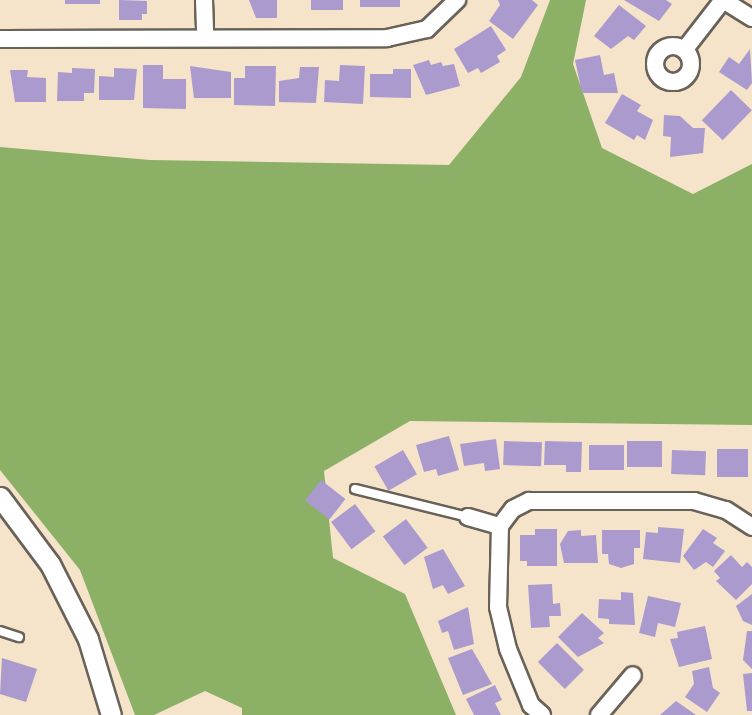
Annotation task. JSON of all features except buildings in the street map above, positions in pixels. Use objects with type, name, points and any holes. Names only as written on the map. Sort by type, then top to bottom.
[{"type":"street","points":[[204,0],[205,37]]},
{"type":"street","points":[[0,39],[408,36],[446,15],[457,0]]},
{"type":"street","points":[[685,49],[723,0],[752,18]]},
{"type":"street","points":[[0,497],[50,564],[89,639],[111,715]]},
{"type":"street","points":[[542,715],[531,705],[508,649],[498,607],[500,526],[513,509],[529,501],[694,501],[726,510],[752,527]]},
{"type":"street","points":[[468,517],[500,526]]},
{"type":"street","points":[[599,715],[633,675]]},
{"type":"lane","points":[[355,489],[468,517]]},
{"type":"lane","points":[[0,631],[19,637]]},
{"type":"green space","points":[[550,0],[586,0],[573,64],[602,148],[693,194],[752,164],[752,425],[410,421],[324,471],[333,558],[405,594],[456,715],[242,715],[242,708],[205,691],[154,715],[135,715],[80,570],[0,470],[0,147],[150,160],[449,165],[521,77]]}]
